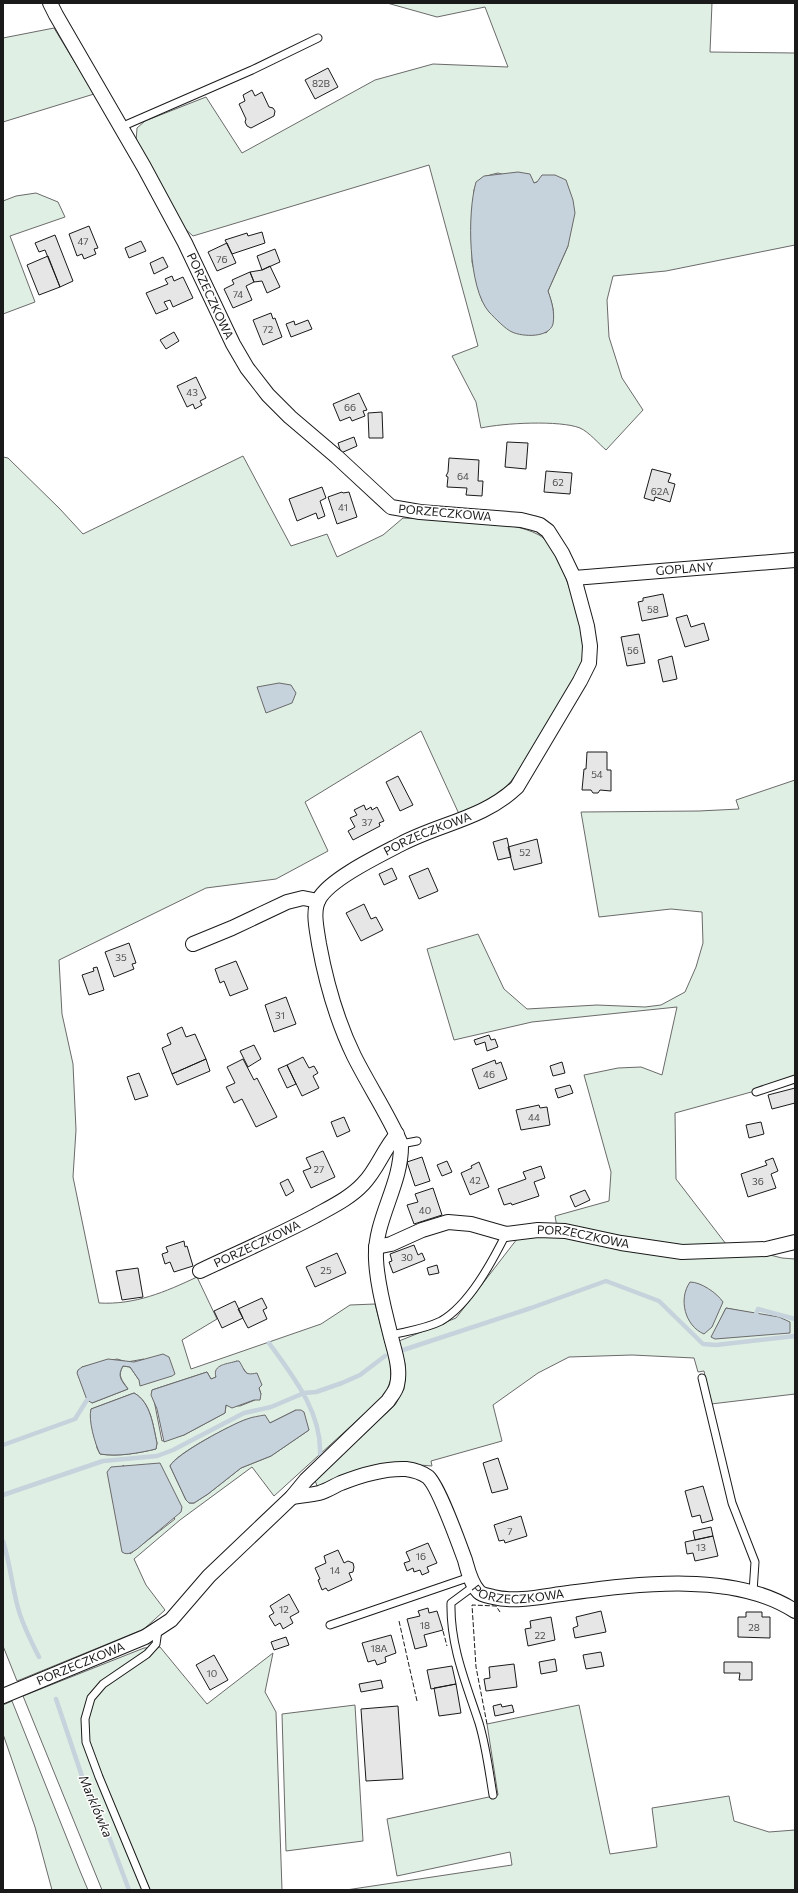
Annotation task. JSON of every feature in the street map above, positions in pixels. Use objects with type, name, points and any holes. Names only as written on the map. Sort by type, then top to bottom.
[{"type":"street","name":"PORZECZKOWA","points":[[50,3],[185,243],[233,344],[247,368],[268,395],[290,417],[347,466],[391,508],[420,512],[521,520],[540,525],[548,531],[574,578],[587,626],[590,646],[589,662],[580,681],[517,787],[503,800],[483,812],[403,843],[360,866],[325,889],[318,900]]},
{"type":"street","name":"GOPLANY","points":[[574,578],[795,560]]},
{"type":"street","points":[[193,944],[232,928],[287,902],[303,898],[318,900],[316,922],[321,955],[338,1018],[355,1056],[399,1139]]},
{"type":"street","name":"PORZECZKOWA","points":[[3,1696],[158,1630],[171,1620],[209,1576],[292,1497],[306,1480],[388,1401],[397,1386],[399,1371],[381,1292],[376,1260],[376,1237],[398,1170],[401,1155],[399,1139],[387,1145],[370,1175],[362,1185],[334,1206],[292,1228],[200,1271]]},
{"type":"street","name":"PORZECZKOWA","points":[[376,1247],[391,1244],[422,1230],[448,1222],[471,1224],[506,1234],[538,1230],[565,1231],[621,1243],[682,1252],[766,1249],[795,1242]]},
{"type":"street","name":"PORZECZKOWA","points":[[292,1497],[319,1493],[365,1475],[386,1470],[405,1469],[420,1472],[429,1478],[437,1492],[460,1546],[472,1581],[480,1594],[494,1598],[509,1599],[671,1584],[699,1584],[753,1592],[784,1603],[795,1611]]},
{"type":"lane","points":[[121,127],[252,70],[318,38]]},
{"type":"lane","points":[[756,1092],[795,1079]]},
{"type":"lane","points":[[399,1139],[417,1141]]},
{"type":"lane","points":[[391,1335],[422,1328],[441,1320],[458,1309],[473,1290],[506,1234]]},
{"type":"lane","points":[[702,1378],[732,1503],[755,1562],[753,1592]]},
{"type":"lane","points":[[330,1625],[413,1595],[472,1581]]},
{"type":"lane","points":[[472,1581],[451,1603],[451,1617],[456,1652],[482,1735],[493,1795]]},
{"type":"lane","name":"PORZECZKOWA","points":[[146,1890],[86,1742],[85,1719],[91,1698],[103,1684],[147,1654],[156,1644],[158,1630]]},
{"type":"green space","points":[[387,3],[712,3],[710,52],[795,53],[795,245],[666,271],[613,276],[607,300],[609,337],[622,378],[643,410],[606,450],[583,430],[571,425],[531,423],[481,428],[476,402],[452,356],[478,346],[429,165],[193,236],[182,226],[136,142],[137,128],[145,121],[206,97],[242,153],[375,80],[433,64],[508,67],[485,7],[437,17]],"holes":[[[498,173],[533,183],[537,182],[568,246],[548,291],[553,308],[553,318],[550,328],[546,333],[482,301],[472,262],[474,190],[478,182],[486,176]]]},
{"type":"green space","points":[[54,28],[94,94],[3,122],[3,38]]},
{"type":"green space","points":[[36,193],[58,202],[65,217],[10,236],[35,302],[3,314],[3,201],[16,196]]},
{"type":"green space","points":[[243,456],[291,546],[327,534],[337,557],[383,535],[403,518],[473,521],[510,525],[526,529],[539,535],[553,550],[566,578],[582,628],[584,638],[584,654],[572,682],[523,765],[504,789],[488,800],[459,814],[421,731],[305,802],[328,851],[276,879],[206,888],[59,960],[62,1014],[73,1064],[76,1130],[73,1177],[99,1303],[137,1300],[173,1288],[197,1277],[217,1319],[182,1340],[191,1369],[321,1324],[350,1305],[375,1304],[390,1361],[391,1379],[385,1395],[274,1496],[252,1467],[180,1520],[134,1559],[146,1585],[165,1610],[144,1629],[17,1681],[3,1646],[3,457],[8,458],[83,534]],"holes":[[[117,1359],[127,1362],[144,1359],[139,1380],[130,1367],[123,1366],[120,1375],[128,1389],[92,1403],[83,1386],[82,1367]],[[237,1361],[259,1388],[261,1394],[255,1400],[240,1406],[226,1405],[225,1413],[184,1435],[162,1441],[152,1390],[207,1372],[211,1379],[214,1378],[232,1363]],[[134,1393],[140,1397],[148,1408],[157,1443],[156,1449],[121,1455],[100,1454],[97,1448],[91,1409]],[[296,1410],[309,1430],[271,1456],[241,1468],[208,1494],[194,1503],[189,1503],[186,1500],[170,1466],[174,1461],[192,1447],[238,1423],[250,1419],[266,1419],[270,1423]],[[123,1465],[175,1519],[130,1554]]]},
{"type":"green space","points":[[795,780],[795,1080],[675,1113],[676,1179],[726,1244],[782,1258],[795,1259],[795,1394],[711,1404],[704,1371],[698,1372],[694,1358],[632,1355],[569,1357],[538,1373],[493,1405],[502,1441],[431,1461],[432,1466],[420,1465],[317,1486],[315,1480],[395,1405],[404,1389],[405,1364],[399,1341],[456,1318],[517,1239],[557,1227],[555,1216],[609,1201],[611,1172],[584,1075],[618,1068],[641,1067],[662,1075],[677,1007],[532,1022],[454,1040],[427,949],[478,934],[504,989],[527,1009],[597,1005],[645,1007],[661,1005],[685,992],[696,967],[703,943],[702,912],[671,909],[599,917],[581,812],[699,811],[739,809],[736,800]],"holes":[[[726,1308],[756,1314],[712,1337]]]},
{"type":"green space","points":[[160,1647],[207,1704],[273,1653],[265,1692],[276,1712],[282,1890],[102,1890],[23,1696],[144,1648]]},
{"type":"green space","points":[[12,1701],[88,1890],[52,1890],[35,1827],[3,1734],[3,1705]]},
{"type":"green space","points":[[355,1705],[363,1841],[286,1851],[282,1714]]},
{"type":"green space","points":[[579,1705],[610,1854],[657,1847],[652,1808],[729,1796],[734,1821],[769,1832],[795,1830],[795,1890],[346,1890],[512,1865],[510,1852],[397,1876],[387,1819],[498,1795],[487,1724]]},
{"type":"shaded area","points":[[518,172],[530,174],[534,183],[537,182],[542,175],[555,175],[566,180],[573,200],[575,213],[568,246],[548,291],[553,308],[553,324],[551,329],[535,335],[522,335],[509,331],[489,312],[482,301],[477,286],[471,250],[471,212],[476,182],[484,176]]},
{"type":"shaded area","points":[[279,683],[291,685],[296,693],[292,703],[266,713],[257,687]]},
{"type":"shaded area","points":[[690,1282],[694,1282],[708,1289],[717,1295],[723,1302],[712,1327],[704,1334],[692,1325],[685,1311],[684,1296]]},
{"type":"shaded area","points":[[726,1308],[779,1317],[790,1322],[790,1333],[715,1339],[711,1337]]},
{"type":"shaded area","points":[[163,1354],[169,1357],[175,1374],[172,1376],[140,1386],[139,1380],[130,1367],[123,1366],[120,1375],[123,1383],[128,1389],[92,1403],[87,1400],[77,1373],[82,1367],[108,1359],[134,1362]]},
{"type":"shaded area","points":[[239,1361],[245,1372],[249,1374],[257,1373],[262,1385],[259,1388],[261,1394],[260,1400],[254,1400],[232,1408],[226,1405],[225,1413],[184,1435],[164,1442],[157,1409],[151,1395],[152,1390],[207,1372],[211,1379],[216,1377],[216,1369],[222,1365]]},
{"type":"shaded area","points":[[134,1393],[140,1397],[148,1408],[157,1443],[156,1449],[121,1455],[100,1454],[91,1425],[91,1409]]},
{"type":"shaded area","points":[[296,1410],[301,1410],[304,1412],[309,1430],[271,1456],[241,1468],[194,1503],[189,1503],[186,1500],[170,1466],[182,1454],[240,1422],[265,1415],[270,1423]]},
{"type":"shaded area","points":[[160,1463],[182,1507],[181,1512],[137,1549],[126,1554],[122,1552],[107,1472],[111,1467]]},
{"type":"building","points":[[328,68],[338,87],[315,99],[305,80]]},
{"type":"building","points":[[252,90],[255,96],[262,92],[269,107],[273,108],[275,111],[274,116],[251,128],[247,126],[245,122],[246,119],[239,104],[245,101],[243,95]]},
{"type":"building","points":[[89,226],[98,248],[94,249],[96,254],[84,259],[82,254],[77,256],[69,234]]},
{"type":"building","points":[[262,232],[265,243],[232,254],[225,240],[247,233],[248,236]]},
{"type":"building","points":[[55,235],[73,281],[60,287],[45,250],[39,252],[35,243]]},
{"type":"building","points":[[141,241],[146,251],[129,258],[125,248]]},
{"type":"building","points":[[227,243],[236,263],[217,271],[208,252]]},
{"type":"building","points":[[275,249],[280,262],[262,270],[257,256]]},
{"type":"building","points":[[48,256],[60,287],[39,295],[27,265]]},
{"type":"building","points":[[163,257],[168,267],[154,274],[150,263]]},
{"type":"building","points":[[270,266],[280,287],[267,293],[262,281],[254,282],[250,272],[262,270]]},
{"type":"building","points":[[250,272],[254,282],[246,286],[252,300],[233,308],[224,289],[234,284],[232,280]]},
{"type":"building","points":[[172,276],[174,281],[183,277],[193,298],[173,307],[170,300],[164,302],[168,309],[156,314],[146,293],[168,284],[165,279]]},
{"type":"building","points":[[271,313],[273,319],[275,318],[282,337],[263,345],[253,320]]},
{"type":"building","points":[[308,320],[312,329],[291,337],[286,324],[294,321],[295,325]]},
{"type":"building","points":[[174,332],[179,341],[166,349],[160,340]]},
{"type":"building","points":[[196,377],[206,398],[200,401],[202,405],[195,409],[193,404],[187,407],[177,386]]},
{"type":"building","points":[[359,393],[367,410],[363,411],[365,416],[352,421],[350,417],[340,421],[333,404]]},
{"type":"building","points":[[382,412],[383,438],[369,438],[368,413]]},
{"type":"building","points":[[354,437],[357,446],[341,453],[338,443]]},
{"type":"building","points":[[507,442],[528,443],[526,469],[505,467]]},
{"type":"building","points":[[449,458],[479,460],[478,481],[483,481],[482,496],[466,495],[467,488],[447,487],[448,477],[446,476],[448,472]]},
{"type":"building","points":[[652,469],[671,474],[668,482],[675,484],[670,502],[655,497],[654,501],[644,498]]},
{"type":"building","points":[[546,471],[572,473],[570,494],[544,492]]},
{"type":"building","points":[[322,487],[326,498],[320,501],[325,516],[318,519],[316,513],[297,521],[289,499]]},
{"type":"building","points":[[342,492],[349,492],[357,517],[337,524],[328,497]]},
{"type":"building","points":[[663,594],[668,616],[642,621],[638,602],[643,601],[643,598]]},
{"type":"building","points":[[687,615],[691,627],[704,623],[709,640],[685,647],[676,618]]},
{"type":"building","points":[[639,634],[645,663],[627,666],[621,637]]},
{"type":"building","points":[[672,656],[677,679],[663,682],[658,660]]},
{"type":"building","points":[[587,752],[607,752],[607,770],[611,770],[611,791],[600,790],[598,793],[593,793],[591,790],[582,790],[584,769],[586,769]]},
{"type":"building","points":[[398,776],[413,805],[400,811],[386,782]]},
{"type":"building","points":[[364,805],[366,810],[371,807],[372,810],[377,807],[384,821],[379,823],[380,826],[353,840],[348,831],[355,827],[350,818],[357,815],[354,810]]},
{"type":"building","points":[[507,838],[511,857],[498,860],[493,842]]},
{"type":"building","points":[[537,839],[542,863],[514,870],[508,847]]},
{"type":"building","points":[[392,868],[397,879],[384,885],[379,874]]},
{"type":"building","points":[[428,868],[438,891],[419,899],[409,876]]},
{"type":"building","points":[[364,904],[371,919],[376,917],[383,930],[361,941],[346,913]]},
{"type":"building","points":[[129,943],[136,963],[132,964],[134,969],[114,977],[105,952]]},
{"type":"building","points":[[236,961],[248,989],[230,996],[224,981],[220,983],[215,969]]},
{"type":"building","points":[[97,967],[104,990],[89,995],[82,975],[94,971],[93,968]]},
{"type":"building","points":[[286,997],[296,1024],[274,1032],[265,1005]]},
{"type":"building","points":[[182,1027],[186,1037],[195,1034],[206,1059],[172,1074],[162,1048],[171,1044],[167,1034]]},
{"type":"building","points":[[489,1035],[491,1040],[495,1039],[498,1047],[487,1051],[485,1042],[476,1045],[474,1040]]},
{"type":"building","points":[[254,1045],[261,1059],[248,1067],[240,1051]]},
{"type":"building","points":[[303,1057],[309,1068],[314,1066],[318,1073],[313,1076],[319,1088],[302,1096],[287,1065]]},
{"type":"building","points":[[206,1059],[210,1071],[177,1085],[172,1074]]},
{"type":"building","points":[[243,1059],[254,1080],[257,1078],[277,1117],[256,1127],[242,1099],[234,1103],[226,1087],[235,1083],[227,1067]]},
{"type":"building","points":[[495,1060],[496,1064],[501,1062],[507,1079],[479,1089],[472,1069]]},
{"type":"building","points":[[562,1062],[565,1073],[553,1076],[550,1066]]},
{"type":"building","points":[[287,1065],[296,1084],[287,1088],[278,1069]]},
{"type":"building","points":[[139,1073],[148,1096],[135,1100],[127,1077]]},
{"type":"building","points":[[570,1085],[573,1093],[558,1098],[555,1089]]},
{"type":"building","points":[[795,1088],[795,1103],[772,1109],[768,1095]]},
{"type":"building","points":[[539,1105],[540,1108],[547,1107],[550,1125],[521,1130],[516,1110]]},
{"type":"building","points":[[344,1117],[350,1131],[337,1137],[331,1122]]},
{"type":"building","points":[[761,1122],[764,1134],[749,1138],[746,1125]]},
{"type":"building","points":[[323,1151],[335,1177],[311,1188],[303,1171],[311,1168],[306,1158]]},
{"type":"building","points":[[422,1157],[430,1181],[415,1186],[407,1162]]},
{"type":"building","points":[[773,1158],[778,1171],[771,1174],[776,1188],[748,1197],[741,1174],[767,1165],[765,1161]]},
{"type":"building","points":[[447,1161],[452,1172],[442,1176],[437,1165]]},
{"type":"building","points":[[479,1162],[489,1187],[470,1195],[461,1173],[472,1168],[471,1166]]},
{"type":"building","points":[[541,1166],[545,1178],[534,1182],[539,1196],[512,1205],[511,1203],[504,1205],[498,1189],[526,1179],[523,1172]]},
{"type":"building","points":[[288,1179],[294,1191],[286,1196],[280,1183]]},
{"type":"building","points":[[433,1188],[442,1215],[414,1224],[407,1205],[418,1202],[415,1194]]},
{"type":"building","points":[[585,1190],[590,1200],[575,1207],[570,1196]]},
{"type":"building","points":[[184,1241],[193,1266],[174,1272],[170,1262],[165,1264],[162,1254],[168,1252],[166,1247]]},
{"type":"building","points":[[414,1245],[418,1255],[422,1253],[425,1260],[393,1273],[389,1262],[392,1261],[390,1254]]},
{"type":"building","points":[[337,1253],[346,1273],[315,1287],[306,1267]]},
{"type":"building","points":[[437,1265],[439,1273],[429,1275],[427,1268]]},
{"type":"building","points":[[138,1268],[143,1297],[122,1300],[116,1271]]},
{"type":"building","points":[[262,1298],[267,1308],[263,1310],[267,1319],[248,1328],[238,1309]]},
{"type":"building","points":[[235,1301],[243,1318],[222,1328],[214,1311]]},
{"type":"building","points":[[498,1458],[508,1489],[492,1493],[483,1463]]},
{"type":"building","points":[[703,1486],[713,1520],[702,1523],[700,1515],[692,1517],[685,1491]]},
{"type":"building","points":[[521,1516],[527,1536],[505,1543],[504,1540],[499,1541],[494,1525]]},
{"type":"building","points":[[711,1527],[713,1536],[695,1540],[693,1531]]},
{"type":"building","points":[[713,1536],[718,1556],[695,1561],[693,1553],[687,1554],[685,1542]]},
{"type":"building","points":[[428,1543],[437,1563],[427,1567],[429,1572],[422,1575],[420,1570],[414,1572],[413,1568],[407,1571],[404,1563],[410,1561],[406,1552]]},
{"type":"building","points":[[338,1550],[344,1563],[348,1561],[353,1563],[353,1572],[349,1573],[352,1580],[328,1591],[326,1588],[322,1590],[318,1580],[320,1579],[315,1568],[326,1563],[324,1556]]},
{"type":"building","points":[[289,1594],[299,1612],[290,1617],[293,1623],[283,1629],[280,1623],[275,1626],[269,1616],[274,1613],[270,1606]]},
{"type":"building","points":[[428,1608],[429,1613],[437,1611],[443,1630],[424,1635],[427,1646],[415,1649],[407,1619],[420,1616],[418,1611]]},
{"type":"building","points":[[601,1611],[606,1632],[575,1638],[573,1628],[578,1626],[576,1617]]},
{"type":"building","points":[[746,1612],[762,1612],[762,1617],[770,1617],[770,1638],[738,1637],[738,1617],[746,1617]]},
{"type":"building","points":[[551,1617],[555,1640],[528,1646],[525,1629],[531,1628],[530,1621]]},
{"type":"building","points":[[391,1635],[396,1653],[385,1657],[386,1662],[377,1665],[375,1660],[368,1662],[362,1643]]},
{"type":"building","points":[[286,1637],[289,1645],[274,1650],[271,1642]]},
{"type":"building","points":[[601,1652],[604,1666],[586,1669],[583,1655]]},
{"type":"building","points":[[214,1655],[228,1680],[210,1690],[196,1665]]},
{"type":"building","points":[[555,1659],[557,1671],[541,1674],[539,1662]]},
{"type":"building","points":[[724,1662],[752,1662],[752,1680],[739,1680],[740,1673],[724,1673]]},
{"type":"building","points":[[514,1664],[517,1687],[486,1691],[484,1679],[490,1678],[489,1667]]},
{"type":"building","points":[[452,1666],[456,1684],[431,1689],[427,1670]]},
{"type":"building","points":[[381,1680],[383,1688],[361,1692],[359,1684]]},
{"type":"building","points":[[456,1684],[461,1713],[439,1716],[434,1688]]},
{"type":"building","points":[[501,1704],[502,1707],[512,1705],[514,1712],[495,1716],[493,1706]]},
{"type":"building","points":[[398,1706],[403,1779],[366,1781],[361,1709]]},
{"type":"waterway","points":[[403,1350],[531,1308],[606,1281],[659,1301],[703,1344],[716,1345],[795,1336]]},
{"type":"waterway","points":[[756,1314],[758,1309],[795,1319]]},
{"type":"waterway","points":[[269,1343],[296,1381],[311,1409],[316,1423],[320,1454]]},
{"type":"waterway","points":[[3,1495],[103,1461],[157,1456],[173,1450],[244,1413],[271,1407],[304,1393],[316,1392],[342,1383],[360,1375],[385,1356]]},
{"type":"waterway","points":[[3,1445],[75,1419],[87,1400]]},
{"type":"waterway","name":"Marklówka","points":[[3,1541],[20,1615],[39,1657]]},
{"type":"waterway","name":"Marklówka","points":[[56,1699],[89,1797],[108,1834],[129,1890]]},
{"type":"fence","points":[[487,1724],[476,1667],[472,1605],[496,1606],[500,1612]]},
{"type":"fence","points":[[399,1621],[417,1701]]},
{"type":"fence","points":[[443,1631],[447,1646]]}]
